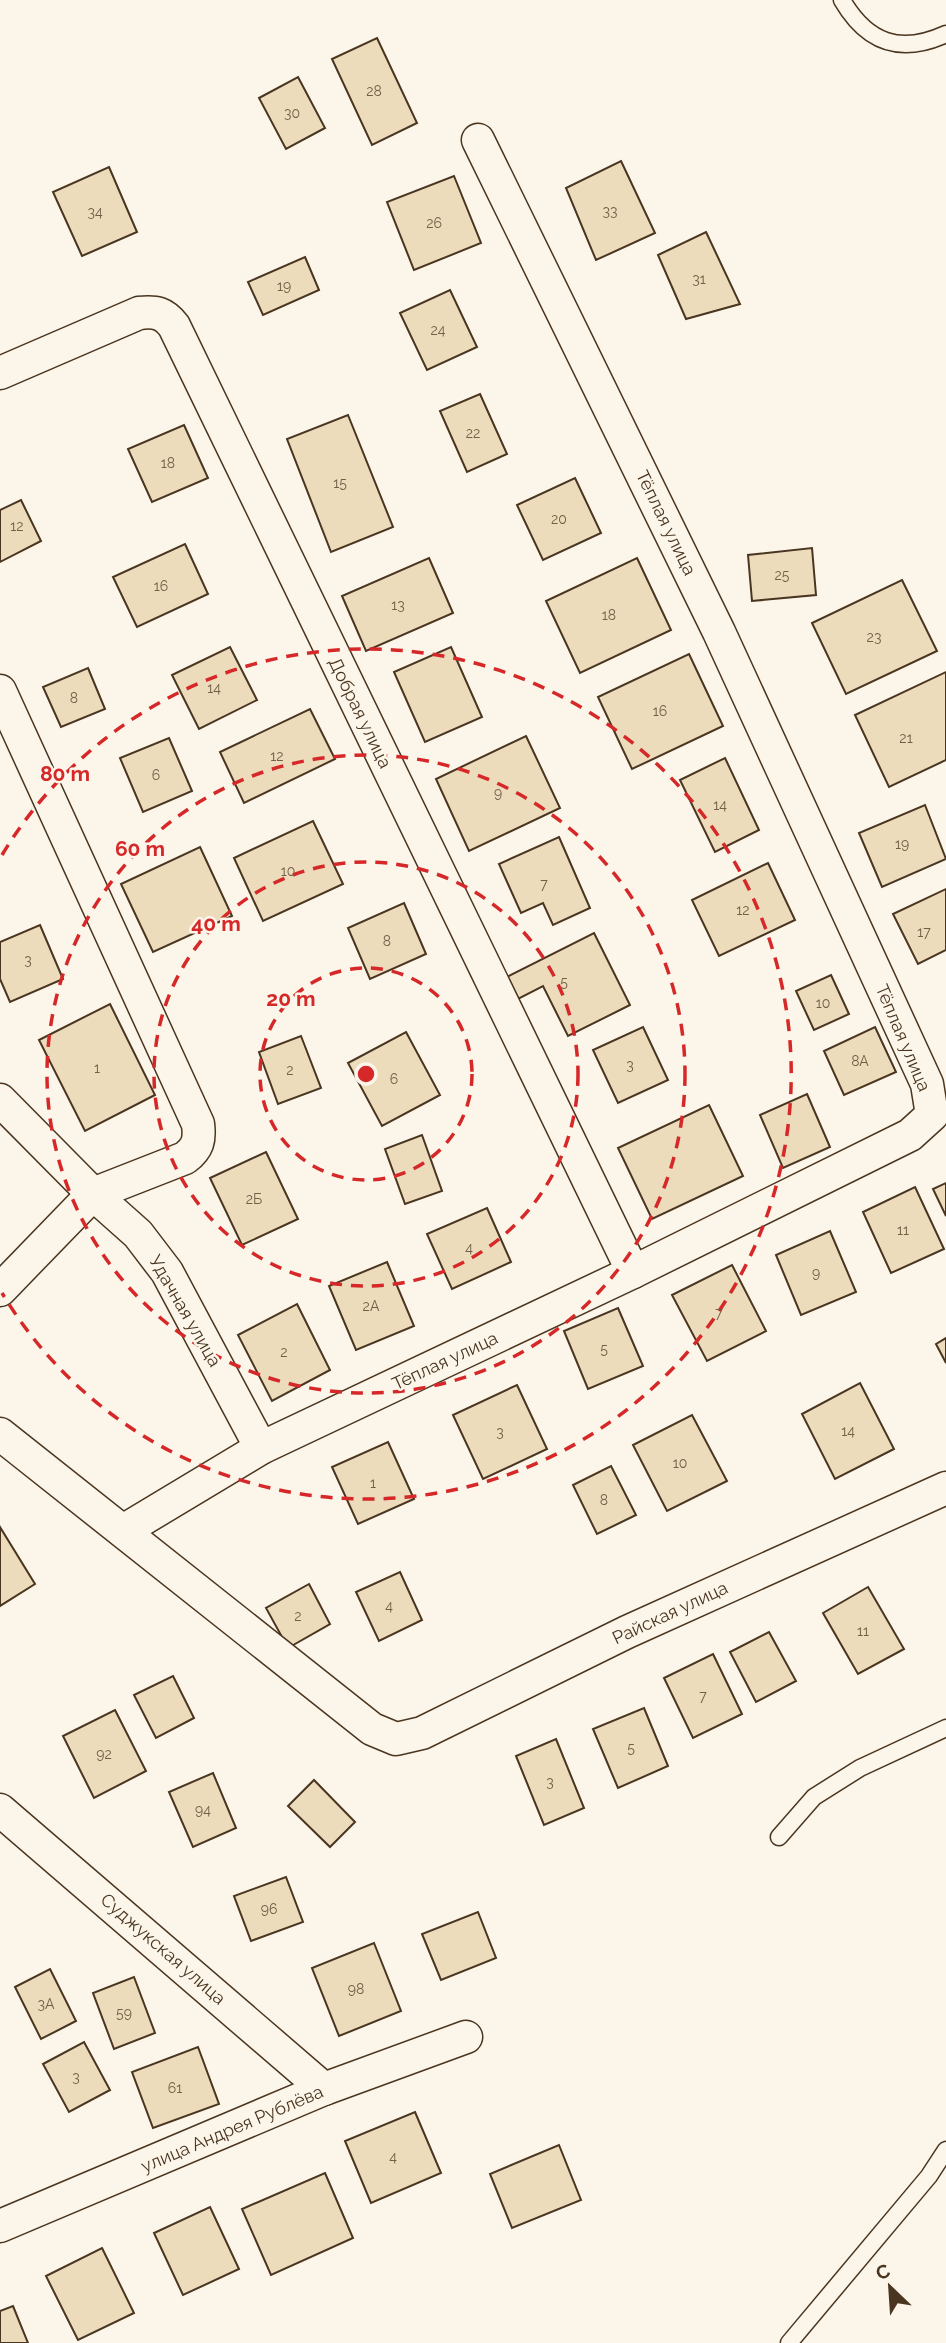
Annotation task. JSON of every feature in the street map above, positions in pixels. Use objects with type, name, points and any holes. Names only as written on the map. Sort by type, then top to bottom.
[{"type":"street","name":"Тёплая улица","points":[[123,1531],[261,1448],[633,1272],[910,1135],[932,1115],[927,1084],[719,632],[478,140]]},
{"type":"street","name":"Добрая улица","points":[[0,373],[139,313],[153,311],[165,316],[174,326],[633,1272]]},
{"type":"street","points":[[0,691],[198,1124],[200,1137],[196,1150],[185,1158],[93,1194],[0,1290]]},
{"type":"street","name":"Удачная улица","points":[[0,1100],[93,1194],[138,1234],[167,1272],[261,1448]]},
{"type":"street","points":[[0,1434],[123,1531]]},
{"type":"street","name":"Райская улица","points":[[123,1531],[372,1729],[396,1739],[422,1732],[627,1632],[946,1488]]},
{"type":"street","name":"Суджукская улица","points":[[0,1810],[324,2089]]},
{"type":"street","name":"улица Андрея Рублёва","points":[[0,2226],[324,2089],[466,2037]]},
{"type":"lane","points":[[842,0],[856,24],[885,43],[926,43],[946,34]]},
{"type":"lane","points":[[779,1837],[814,1797],[860,1768],[946,1728]]},
{"type":"lane","points":[[789,2343],[929,2176],[946,2150]]},
{"type":"building","points":[[377,38],[417,123],[372,145],[332,59]]},
{"type":"building","points":[[298,77],[325,128],[286,149],[259,98]]},
{"type":"building","points":[[621,161],[655,233],[596,260],[566,188]]},
{"type":"building","points":[[109,167],[137,232],[82,256],[53,192]]},
{"type":"building","points":[[454,176],[481,243],[414,270],[387,202]]},
{"type":"building","points":[[706,232],[740,304],[686,319],[658,255]]},
{"type":"building","points":[[305,257],[319,290],[263,315],[248,282]]},
{"type":"building","points":[[450,290],[477,347],[427,370],[400,313]]},
{"type":"building","points":[[480,394],[507,454],[467,472],[440,411]]},
{"type":"building","points":[[348,415],[393,527],[331,552],[287,439]]},
{"type":"building","points":[[184,425],[208,478],[152,502],[128,449]]},
{"type":"building","points":[[575,478],[601,533],[543,560],[517,505]]},
{"type":"building","points":[[21,500],[41,541],[0,562],[0,510]]},
{"type":"building","points":[[185,544],[208,594],[137,627],[113,577]]},
{"type":"building","points":[[812,548],[816,595],[752,601],[748,555]]},
{"type":"building","points":[[429,558],[453,613],[366,651],[342,596]]},
{"type":"building","points":[[637,558],[671,630],[580,673],[546,601]]},
{"type":"building","points":[[902,580],[937,651],[846,694],[812,623]]},
{"type":"building","points":[[230,647],[257,700],[199,729],[172,675]]},
{"type":"building","points":[[451,647],[482,717],[425,742],[394,672]]},
{"type":"building","points":[[689,654],[723,726],[632,769],[598,697]]},
{"type":"building","points":[[88,668],[105,709],[61,727],[43,687]]},
{"type":"building","points":[[946,672],[946,760],[889,787],[855,715]]},
{"type":"building","points":[[310,709],[335,759],[244,803],[220,752]]},
{"type":"building","points":[[526,736],[560,808],[469,851],[436,779]]},
{"type":"building","points":[[169,738],[192,791],[143,812],[120,758]]},
{"type":"building","points":[[725,758],[759,830],[715,852],[680,780]]},
{"type":"building","points":[[925,805],[946,859],[882,887],[859,833]]},
{"type":"building","points":[[313,821],[343,884],[263,921],[234,858]]},
{"type":"building","points":[[559,837],[590,908],[553,925],[543,903],[521,913],[499,864]]},
{"type":"building","points":[[200,847],[232,916],[153,952],[121,884]]},
{"type":"building","points":[[768,863],[795,920],[719,956],[692,900]]},
{"type":"building","points":[[946,889],[946,950],[918,964],[893,914]]},
{"type":"building","points":[[404,903],[426,954],[370,979],[348,928]]},
{"type":"building","points":[[40,925],[63,979],[10,1002],[0,979],[0,942]]},
{"type":"building","points":[[594,933],[630,1005],[568,1036],[543,986],[518,999],[507,977]]},
{"type":"building","points":[[831,975],[849,1014],[814,1030],[796,991]]},
{"type":"building","points":[[110,1004],[155,1095],[85,1131],[39,1040]]},
{"type":"building","points":[[643,1027],[668,1080],[618,1103],[593,1050]]},
{"type":"building","points":[[875,1027],[896,1072],[844,1095],[824,1051]]},
{"type":"building","points":[[406,1032],[440,1095],[382,1126],[348,1063]]},
{"type":"building","points":[[301,1036],[321,1088],[278,1104],[259,1052]]},
{"type":"building","points":[[807,1094],[830,1147],[783,1168],[760,1115]]},
{"type":"building","points":[[709,1105],[743,1176],[652,1219],[618,1148]]},
{"type":"building","points":[[422,1135],[442,1191],[405,1204],[385,1149]]},
{"type":"building","points":[[266,1152],[298,1219],[242,1245],[210,1178]]},
{"type":"building","points":[[946,1183],[946,1216],[933,1189]]},
{"type":"building","points":[[915,1187],[944,1249],[891,1273],[863,1212]]},
{"type":"building","points":[[487,1208],[511,1262],[452,1289],[427,1234]]},
{"type":"building","points":[[830,1231],[856,1292],[801,1315],[776,1255]]},
{"type":"building","points":[[387,1262],[414,1326],[356,1350],[329,1286]]},
{"type":"building","points":[[732,1265],[766,1331],[707,1361],[672,1295]]},
{"type":"building","points":[[297,1304],[330,1370],[272,1401],[238,1335]]},
{"type":"building","points":[[618,1308],[643,1366],[588,1389],[564,1331]]},
{"type":"building","points":[[946,1338],[946,1363],[936,1344]]},
{"type":"building","points":[[860,1383],[894,1449],[835,1479],[802,1414]]},
{"type":"building","points":[[517,1385],[547,1449],[483,1479],[453,1415]]},
{"type":"building","points":[[692,1415],[727,1481],[667,1511],[633,1445]]},
{"type":"building","points":[[388,1442],[414,1499],[358,1524],[332,1467]]},
{"type":"building","points":[[611,1466],[636,1515],[597,1534],[573,1485]]},
{"type":"building","points":[[0,1527],[35,1584],[0,1606]]},
{"type":"building","points":[[400,1572],[422,1620],[379,1641],[356,1592]]},
{"type":"building","points":[[309,1584],[330,1624],[288,1648],[266,1608]]},
{"type":"building","points":[[868,1587],[904,1649],[858,1674],[823,1613]]},
{"type":"building","points":[[769,1632],[796,1681],[756,1702],[730,1652]]},
{"type":"building","points":[[713,1654],[742,1714],[693,1738],[664,1678]]},
{"type":"building","points":[[173,1676],[194,1718],[156,1738],[134,1695]]},
{"type":"building","points":[[644,1708],[668,1766],[618,1788],[593,1729]]},
{"type":"building","points":[[115,1710],[146,1771],[94,1798],[63,1736]]},
{"type":"building","points":[[556,1739],[584,1808],[544,1825],[516,1756]]},
{"type":"building","points":[[213,1773],[236,1828],[193,1847],[169,1792]]},
{"type":"building","points":[[314,1780],[355,1822],[330,1847],[288,1806]]},
{"type":"building","points":[[286,1877],[303,1922],[251,1941],[234,1896]]},
{"type":"building","points":[[478,1912],[496,1958],[441,1980],[422,1934]]},
{"type":"building","points":[[374,1943],[401,2011],[339,2036],[312,1968]]},
{"type":"building","points":[[50,1969],[76,2021],[41,2039],[15,1987]]},
{"type":"building","points":[[134,1977],[155,2033],[114,2049],[93,1993]]},
{"type":"building","points":[[84,2042],[110,2090],[69,2112],[43,2064]]},
{"type":"building","points":[[198,2047],[219,2104],[153,2128],[132,2072]]},
{"type":"building","points":[[415,2112],[441,2173],[371,2203],[345,2141]]},
{"type":"building","points":[[559,2145],[581,2200],[512,2228],[490,2174]]},
{"type":"building","points":[[325,2173],[353,2238],[271,2275],[242,2209]]},
{"type":"building","points":[[210,2207],[239,2269],[183,2295],[154,2233]]},
{"type":"building","points":[[102,2248],[134,2313],[78,2340],[46,2276]]},
{"type":"building","points":[[13,2306],[28,2343],[0,2343],[0,2311]]}]
